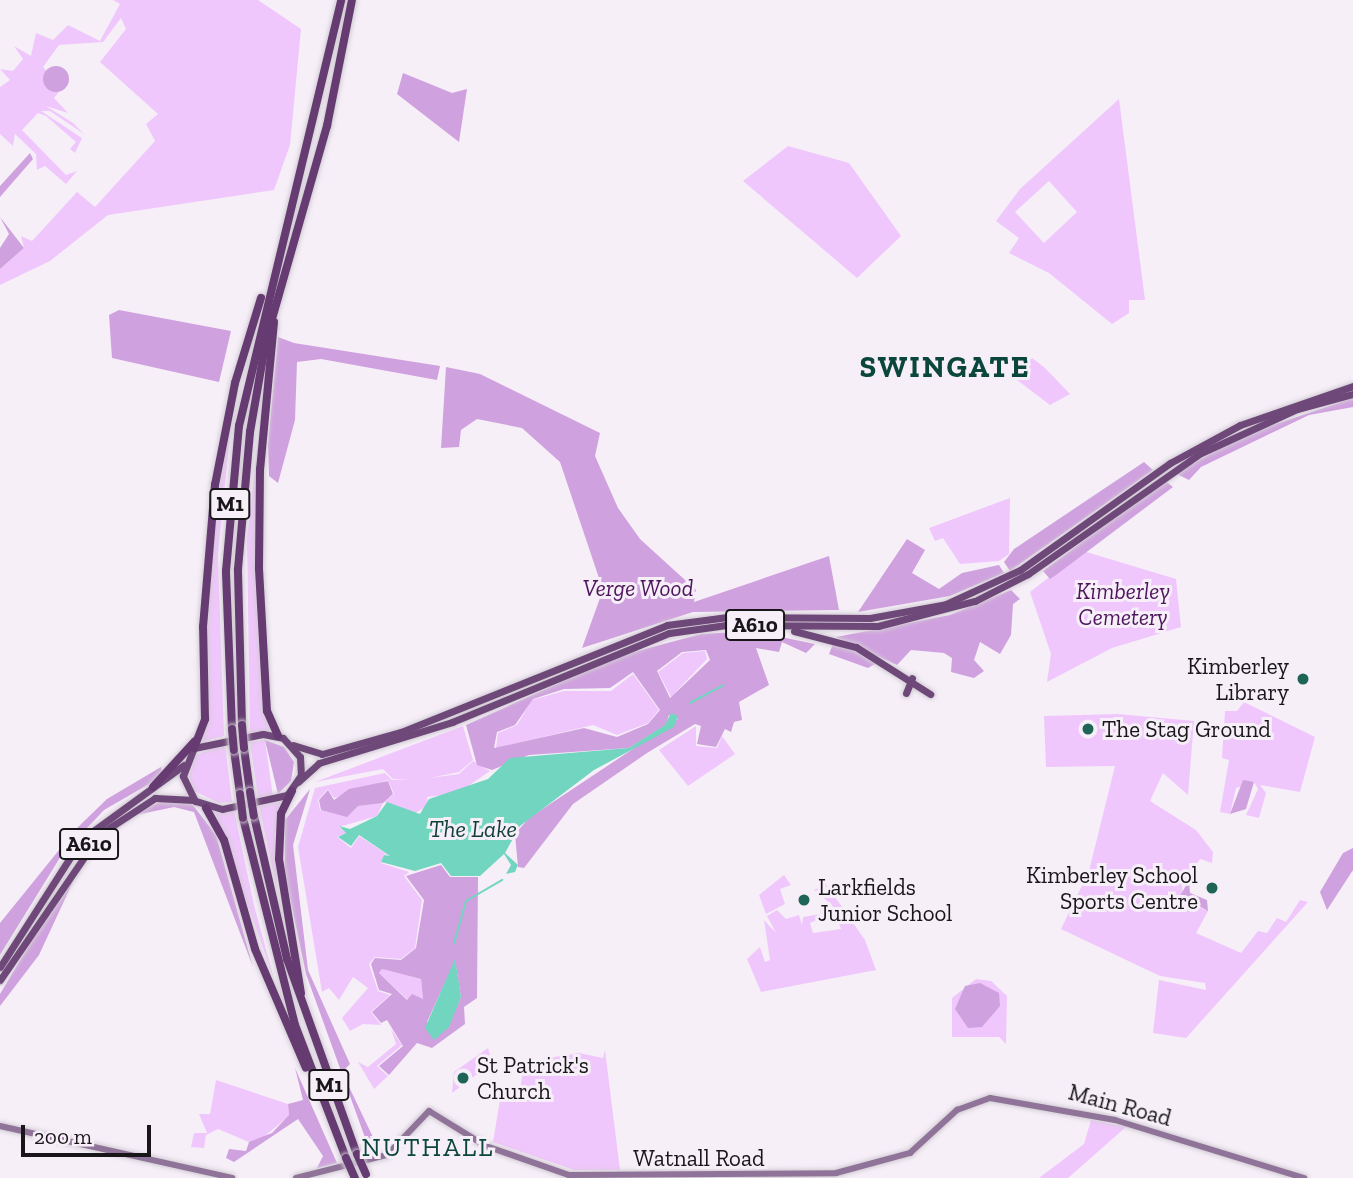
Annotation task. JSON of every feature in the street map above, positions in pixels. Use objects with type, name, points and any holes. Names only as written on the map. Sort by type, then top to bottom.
[{"type":"highway","name":"M1","points":[[341,0],[316,124],[269,283],[246,384],[229,522],[232,729],[243,818],[261,909],[315,1082],[355,1178]]},
{"type":"highway","name":"M1","points":[[352,0],[327,126],[275,303],[244,472],[237,620],[242,725],[254,816],[304,1014],[367,1176]]},
{"type":"highway","points":[[269,283],[234,383],[215,485],[203,731],[185,764],[184,781],[195,801],[206,808],[224,840],[260,960],[315,1082]]},
{"type":"highway","name":"M1","points":[[275,303],[259,556],[267,711],[278,736]]},
{"type":"highway","name":"A610","points":[[293,746],[322,754],[401,732],[667,625],[727,617],[870,618],[956,600],[1020,570],[1170,463],[1229,431],[1353,386]]},
{"type":"highway","name":"A610","points":[[298,782],[320,763],[452,722],[643,640],[701,627],[878,626],[975,601],[1028,574],[1200,453],[1297,409],[1353,394]]},
{"type":"highway","points":[[761,625],[856,647],[912,678],[930,694]]},
{"type":"highway","points":[[906,693],[912,678]]},
{"type":"highway","points":[[153,787],[193,744],[204,704]]},
{"type":"highway","points":[[194,748],[209,741],[278,736],[293,746],[302,763],[298,782],[292,791],[274,802],[206,808]]},
{"type":"highway","name":"A610","points":[[0,967],[82,839],[185,764]]},
{"type":"highway","name":"M1","points":[[292,791],[281,814],[279,859],[304,1014]]},
{"type":"highway","name":"A610","points":[[0,980],[100,834],[155,798],[195,801]]},
{"type":"main road","name":"Main Road","points":[[934,1134],[968,1102],[1018,1099],[1115,1120],[1304,1178]]},
{"type":"main road","name":"Watnall Road","points":[[296,1178],[387,1155],[429,1111],[486,1146],[569,1175],[599,1178],[676,1170],[836,1173],[911,1153],[934,1134]]},
{"type":"main road","points":[[0,1126],[98,1153],[232,1178]]},
{"type":"green space","points":[[113,0],[258,0],[301,29],[290,145],[274,190],[108,215],[50,261],[0,285],[0,269],[24,248],[21,236],[32,241],[77,192],[95,207],[155,141],[146,124],[158,114],[100,62],[126,29],[121,18],[103,42],[59,45],[43,67],[62,88],[54,98],[68,113],[46,106],[73,123],[84,134],[50,111],[41,111],[82,138],[75,153],[70,149],[76,142],[46,116],[38,113],[22,130],[66,175],[77,171],[66,184],[45,166],[37,170],[36,154],[15,134],[13,146],[0,134],[0,87],[10,80],[0,69],[13,71],[23,59],[14,46],[31,56],[36,33],[53,40],[68,25],[100,41],[120,4]]},
{"type":"green space","points":[[56,66],[65,70],[69,79],[65,88],[56,92],[47,88],[43,79],[47,70]]},
{"type":"green space","points":[[403,73],[452,93],[467,89],[459,142],[397,94]]},
{"type":"green space","points":[[1119,99],[1145,300],[1129,300],[1129,313],[1112,324],[1049,273],[1009,253],[1019,238],[996,221],[1020,189]],"holes":[[[1049,181],[1077,212],[1044,243],[1015,212]]]},
{"type":"green space","points":[[788,146],[849,163],[901,236],[857,278],[743,181]]},
{"type":"green space","points":[[30,153],[33,159],[0,197],[0,186]]},
{"type":"green space","points":[[0,217],[24,248],[0,269],[0,248],[9,234]]},
{"type":"green space","points":[[119,310],[231,331],[219,382],[112,358],[109,315]]},
{"type":"green space","points":[[278,337],[294,343],[440,366],[437,380],[321,359],[297,362],[295,420],[278,483],[269,476],[268,444]]},
{"type":"green space","points":[[1032,358],[1070,394],[1050,405],[1013,377],[1019,361],[1024,366]]},
{"type":"green space","name":"Verge Wood","points":[[446,367],[480,374],[600,433],[595,456],[618,508],[640,539],[696,590],[694,602],[829,556],[839,610],[693,612],[582,648],[600,598],[599,578],[560,462],[522,428],[477,419],[461,430],[459,447],[441,448]]},
{"type":"green space","points":[[1353,398],[1353,407],[1309,415],[1201,467],[1189,480],[1175,473],[1249,433]]},
{"type":"green space","points":[[262,406],[257,606],[270,732],[250,734],[247,538]]},
{"type":"green space","points":[[232,415],[218,555],[224,736],[201,742],[215,514]]},
{"type":"green space","points":[[1144,462],[1153,470],[1010,571],[1004,562],[1014,549]]},
{"type":"green space","points":[[1165,481],[1173,487],[1056,575],[1050,579],[1043,571]]},
{"type":"green space","points":[[1010,498],[1009,554],[999,561],[960,564],[943,538],[935,541],[929,528]]},
{"type":"green space","points":[[907,539],[925,550],[912,573],[939,589],[962,573],[999,565],[1004,573],[950,596],[858,612]]},
{"type":"green space","name":"Kimberley Cemetery","points":[[1083,551],[1176,579],[1181,627],[1112,648],[1047,682],[1051,654],[1030,592]]},
{"type":"green space","points":[[1011,590],[1020,599],[1013,604],[1011,635],[1000,654],[980,642],[974,660],[984,671],[974,678],[951,672],[952,658],[944,653],[911,650],[897,665],[836,637],[950,615]]},
{"type":"green space","points":[[753,631],[815,644],[806,653],[782,642],[779,652],[756,648],[769,685],[739,702],[742,720],[734,722],[731,732],[725,729],[716,747],[697,744],[701,726],[695,724],[647,753],[573,804],[524,868],[518,867],[515,834],[529,818],[678,719],[669,715],[666,725],[629,748],[529,755],[492,770],[477,765],[466,725],[619,656],[701,634]],"holes":[[[706,650],[710,660],[670,698],[657,671],[682,652]],[[633,672],[660,710],[648,724],[617,737],[584,728],[494,748],[497,732],[515,725],[533,699],[564,689],[610,688]]]},
{"type":"green space","points":[[833,644],[878,662],[868,668],[829,654]]},
{"type":"green space","points":[[705,651],[707,659],[671,697],[658,672],[683,653]]},
{"type":"green space","points":[[633,674],[659,710],[648,723],[617,735],[593,725],[496,748],[498,733],[517,725],[532,700],[564,691],[611,691]]},
{"type":"green space","points":[[1244,702],[1315,737],[1300,792],[1260,785],[1266,793],[1259,818],[1246,815],[1258,789],[1254,782],[1236,788],[1230,814],[1220,812],[1229,760],[1222,758],[1225,711],[1237,711]]},
{"type":"green space","points":[[1118,714],[1194,721],[1188,795],[1163,773],[1150,801],[1196,830],[1213,852],[1212,863],[1200,859],[1182,886],[1183,900],[1208,911],[1196,933],[1241,953],[1258,931],[1267,933],[1277,918],[1286,922],[1300,900],[1308,902],[1186,1038],[1153,1033],[1159,980],[1206,990],[1205,983],[1160,976],[1061,929],[1089,871],[1115,766],[1046,767],[1044,716]]},
{"type":"green space","points":[[463,726],[473,760],[459,772],[430,778],[459,774],[473,761],[490,771],[458,793],[427,797],[428,806],[415,813],[384,802],[394,794],[388,780],[334,798],[328,789],[318,800],[320,810],[347,816],[358,806],[383,803],[377,816],[339,827],[346,833],[337,837],[351,848],[359,836],[391,857],[384,854],[381,863],[409,872],[404,876],[422,900],[415,948],[401,959],[375,957],[369,964],[378,991],[390,995],[371,1012],[381,1025],[363,1024],[350,1031],[342,1018],[368,988],[353,977],[339,1000],[329,988],[322,992],[298,847],[315,788],[385,773],[392,780],[411,779],[393,779],[383,769],[315,782]]},
{"type":"green space","points":[[696,726],[696,746],[717,748],[722,736],[735,754],[688,786],[659,750]]},
{"type":"green space","points":[[265,740],[273,795],[258,798],[250,742]]},
{"type":"green space","points":[[265,740],[284,747],[294,762],[291,781],[278,794]]},
{"type":"green space","points":[[225,744],[232,802],[219,803],[194,791],[189,776],[196,755]]},
{"type":"green space","points":[[161,767],[163,776],[104,810],[61,856],[0,955],[0,923],[76,829],[107,799]]},
{"type":"green space","points":[[1243,780],[1254,782],[1246,809],[1230,814]]},
{"type":"green space","points":[[388,781],[393,794],[383,803],[358,806],[347,817],[321,810],[319,800],[328,790],[334,800],[349,789]]},
{"type":"green space","points":[[310,789],[293,845],[308,970],[350,1064],[342,1072],[380,1152],[372,1157],[306,974],[285,874],[285,820]]},
{"type":"green space","points":[[168,798],[192,804],[216,835],[253,967],[194,812],[174,807],[131,816]]},
{"type":"green space","points":[[280,802],[275,836],[277,889],[259,806]]},
{"type":"green space","points":[[234,810],[254,905],[274,979],[215,812]]},
{"type":"green space","points":[[104,839],[77,873],[39,955],[0,1006],[0,994],[51,909],[85,859]]},
{"type":"green space","points":[[1353,848],[1353,870],[1327,910],[1320,892],[1343,853]]},
{"type":"green space","points":[[441,865],[450,877],[478,877],[477,998],[464,1007],[465,1024],[432,1048],[417,1043],[389,1075],[379,1066],[403,1046],[387,1020],[381,1023],[372,1012],[392,994],[379,990],[371,964],[375,958],[401,960],[416,948],[424,900],[406,876]],"holes":[[[455,961],[461,997],[448,1027],[438,1032],[427,1022]],[[382,969],[421,979],[423,999],[412,994],[407,1000],[379,973]]]},
{"type":"green space","points":[[784,875],[791,885],[780,889],[785,904],[766,914],[759,895]]},
{"type":"green space","points":[[1189,880],[1190,893],[1207,900],[1208,911],[1180,896]]},
{"type":"green space","points":[[826,884],[865,940],[876,970],[761,992],[747,959],[760,947],[765,962],[770,960],[764,920],[776,933],[767,916],[777,910],[786,919],[799,915],[802,925],[803,917],[821,914],[819,907],[823,917],[810,923],[813,933],[841,929],[832,905],[814,890]]},
{"type":"green space","points":[[382,969],[421,979],[423,1000],[408,1000],[379,973]]},
{"type":"green space","points":[[976,979],[991,981],[1007,996],[1006,1044],[999,1037],[952,1037],[952,998]]},
{"type":"green space","points":[[980,983],[999,993],[1000,1006],[982,1027],[968,1028],[955,1009],[965,986]]},
{"type":"green space","points":[[391,1029],[402,1045],[377,1066],[388,1076],[374,1089],[358,1062],[368,1067],[396,1044]]},
{"type":"green space","points":[[488,1048],[492,1063],[452,1093],[454,1072]]},
{"type":"green space","points":[[605,1050],[620,1170],[574,1170],[493,1142],[501,1094],[520,1092],[524,1062],[579,1053],[603,1058]]},
{"type":"green space","points":[[295,1068],[337,1163],[317,1168],[323,1156],[298,1119],[234,1162],[226,1158],[229,1149],[246,1151],[249,1142],[272,1133],[289,1115],[288,1104],[303,1100]]},
{"type":"green space","points":[[216,1080],[288,1104],[289,1116],[261,1139],[249,1142],[218,1129],[206,1135],[204,1148],[191,1147],[194,1133],[207,1133],[199,1114],[210,1114]]},
{"type":"green space","points":[[1091,1120],[1126,1127],[1068,1178],[1039,1178],[1084,1144]]},
{"type":"water","name":"The Lake","points":[[671,713],[678,716],[674,727],[594,770],[520,826],[505,853],[518,865],[515,872],[506,874],[511,865],[504,854],[480,876],[451,876],[441,863],[415,871],[381,862],[384,855],[390,856],[359,835],[351,846],[338,837],[346,833],[339,826],[350,829],[377,816],[387,802],[420,814],[429,799],[488,779],[510,758],[629,748],[665,725]]},
{"type":"water","points":[[455,959],[461,997],[449,1027],[434,1040],[425,1028]]},
{"type":"waterway","points":[[690,703],[724,685]]},
{"type":"waterway","points":[[454,943],[466,901],[502,880]]},
{"type":"place","name":"Kimberley Library","points":[[1303,679]]},
{"type":"place","name":"The Stag Ground","points":[[1088,729]]},
{"type":"place","name":"Kimberley School Sports Centre","points":[[1212,888]]},
{"type":"place","name":"Larkfields Junior School","points":[[804,900]]},
{"type":"place","name":"St Patrick's Church","points":[[463,1078]]},
{"type":"district","name":"SWINGATE","points":[[945,367]]},
{"type":"district","name":"NUTHALL","points":[[428,1148]]}]
